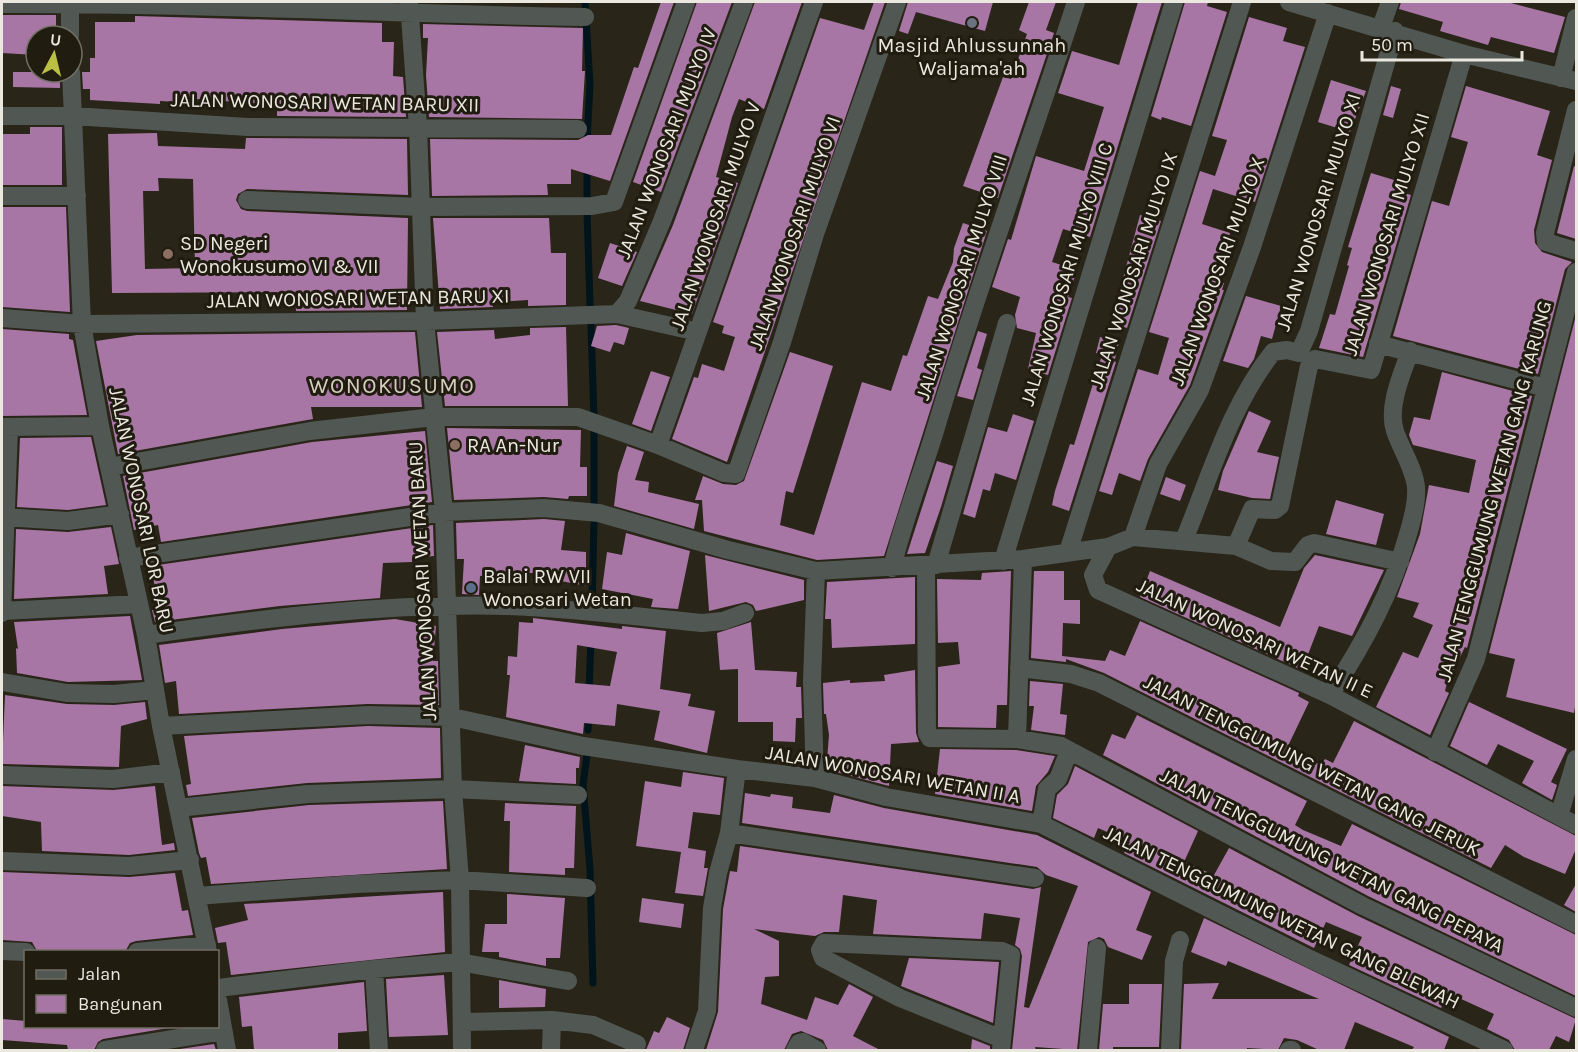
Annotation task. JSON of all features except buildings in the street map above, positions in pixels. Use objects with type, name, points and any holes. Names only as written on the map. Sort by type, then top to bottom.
[{"type":"street","points":[[70,2],[70,24]]},
{"type":"street","points":[[2,4],[70,2],[409,8],[585,17]]},
{"type":"street","points":[[247,200],[421,207],[592,206],[614,202],[686,2]]},
{"type":"street","name":"JALAN WONOSARI MULYO IV","points":[[622,307],[709,101],[744,2]]},
{"type":"street","name":"JALAN WONOSARI MULYO V","points":[[658,445],[814,2]]},
{"type":"street","name":"JALAN WONOSARI MULYO VI","points":[[658,445],[731,476],[738,472],[782,342],[798,283],[897,2]]},
{"type":"street","name":"JALAN WONOSARI MULYO VIII","points":[[892,568],[901,529],[961,341],[1003,225],[1076,2]]},
{"type":"street","name":"JALAN WONOSARI MULYO VIII C","points":[[1003,561],[1174,2]]},
{"type":"street","name":"JALAN WONOSARI MULYO IX","points":[[1068,552],[1242,2]]},
{"type":"street","points":[[1289,2],[1388,29],[1464,54],[1568,79],[1576,18]]},
{"type":"street","name":"JALAN WONOSARI MULYO XI","points":[[1185,540],[1236,412],[1263,365],[1273,352],[1287,350],[1307,356],[1309,331],[1388,29],[1390,2]]},
{"type":"street","name":"JALAN WONOSARI WETAN BARU","points":[[409,8],[418,127],[425,321],[444,512],[453,789],[460,880],[459,962],[463,1022],[462,1050]]},
{"type":"street","name":"JALAN WONOSARI MULYO X","points":[[1133,537],[1158,464],[1200,390],[1252,247],[1328,13]]},
{"type":"street","name":"JALAN WONOSARI MULYO XII","points":[[1236,546],[1252,509],[1275,510],[1280,506],[1307,372],[1307,356],[1371,370],[1464,54]]},
{"type":"street","name":"JALAN WONOSARI LOR BARU","points":[[71,84],[82,324],[100,426],[146,635],[161,726],[207,948]]},
{"type":"street","points":[[1576,110],[1545,233],[1546,242],[1576,250]]},
{"type":"street","name":"JALAN WONOSARI WETAN BARU XII","points":[[2,116],[72,117],[248,127],[578,129]]},
{"type":"street","points":[[2,196],[77,196]]},
{"type":"street","name":"JALAN TENGGUMUNG WETAN GANG KARUNG","points":[[1435,752],[1476,659],[1576,272]]},
{"type":"street","name":"JALAN WONOSARI WETAN BARU XI","points":[[2,318],[82,324],[425,321],[622,307],[698,332]]},
{"type":"street","points":[[931,565],[1007,323]]},
{"type":"street","points":[[1378,344],[1546,388]]},
{"type":"street","points":[[1330,695],[1368,634],[1400,562],[1416,504],[1416,484],[1394,429],[1398,388],[1410,351]]},
{"type":"street","points":[[109,467],[310,431],[434,417],[578,417],[658,445]]},
{"type":"street","points":[[100,426],[5,427],[2,612],[139,604]]},
{"type":"street","points":[[128,558],[444,512],[544,508],[599,513],[728,550],[816,571],[1023,559],[1108,547],[1133,537],[1236,546],[1270,561],[1286,564],[1295,562],[1308,545],[1314,543],[1400,562]]},
{"type":"street","points":[[4,517],[68,521],[120,514]]},
{"type":"street","name":"JALAN WONOSARI WETAN II E","points":[[1108,547],[1093,575],[1098,590],[1330,695],[1576,825]]},
{"type":"street","points":[[1017,739],[1023,559]]},
{"type":"street","name":"JALAN TENGGUMUNG WETAN GANG PEPAYA","points":[[931,565],[927,733],[930,738],[1017,739],[1061,746],[1363,906],[1576,1008]]},
{"type":"street","points":[[815,778],[812,681],[816,571]]},
{"type":"street","points":[[146,635],[346,612],[447,607],[508,606],[702,623],[723,621],[745,613]]},
{"type":"street","name":"JALAN TENGGUMUNG WETAN GANG JERUK","points":[[1019,668],[1071,674],[1099,683],[1576,924]]},
{"type":"street","points":[[2,682],[68,693],[114,694],[155,690]]},
{"type":"street","name":"JALAN WONOSARI WETAN II A","points":[[161,726],[368,715],[452,717],[589,746],[737,770],[815,778],[886,797],[1041,824]]},
{"type":"street","points":[[1041,824],[1047,789],[1058,779],[1069,751]]},
{"type":"street","points":[[1559,816],[1576,759]]},
{"type":"street","name":"JALAN WONOSARI WETAN II A","points":[[694,1050],[707,1011],[712,908],[729,833],[737,770]]},
{"type":"street","points":[[2,775],[113,779],[171,772]]},
{"type":"street","points":[[178,808],[308,794],[453,789],[578,795]]},
{"type":"street","name":"JALAN TENGGUMUNG WETAN GANG BLEWAH","points":[[1041,824],[1310,959],[1504,1050]]},
{"type":"street","points":[[729,833],[1035,878]]},
{"type":"street","points":[[2,861],[129,866],[190,860]]},
{"type":"street","points":[[197,896],[356,884],[460,880],[587,888]]},
{"type":"street","points":[[1170,1050],[1174,961],[1180,940]]},
{"type":"street","points":[[824,943],[1002,951],[1011,955],[1002,1045],[900,998],[823,958],[820,950],[824,943]]},
{"type":"street","points":[[161,950],[207,948]]},
{"type":"street","points":[[1088,1050],[1097,948]]},
{"type":"street","points":[[2,951],[24,952]]},
{"type":"street","points":[[219,988],[374,969],[459,962],[568,981]]},
{"type":"street","points":[[374,969],[379,1050]]},
{"type":"street","points":[[219,1006],[227,1050]]},
{"type":"street","points":[[551,1050],[552,1020]]},
{"type":"street","points":[[463,1022],[552,1020],[593,1025],[637,1044]]},
{"type":"street","points":[[105,1050],[223,1031]]},
{"type":"street","points":[[795,1050],[799,1043],[803,1042],[817,1050]]},
{"type":"waterway","points":[[585,2],[590,84],[587,142]]},
{"type":"waterway","points":[[587,166],[587,202]]},
{"type":"waterway","points":[[587,211],[590,305]]},
{"type":"waterway","points":[[591,325],[594,418]]},
{"type":"waterway","points":[[594,424],[594,508]]},
{"type":"waterway","points":[[592,606],[594,521]]},
{"type":"waterway","points":[[589,691],[591,639]]},
{"type":"waterway","points":[[588,730],[589,714]]},
{"type":"waterway","points":[[588,748],[583,785],[590,869],[593,983]]},
{"type":"place","name":"Masjid Ahlussunnah Waljama'ah","points":[[972,23]]},
{"type":"place","name":"SD Negeri Wonokusumo VI & VII","points":[[168,254]]},
{"type":"place","name":"RA An-Nur","points":[[455,445]]},
{"type":"place","name":"Balai RW VII Wonosari Wetan","points":[[471,588]]},
{"type":"district","name":"WONOKUSUMO","points":[[392,385]]}]
